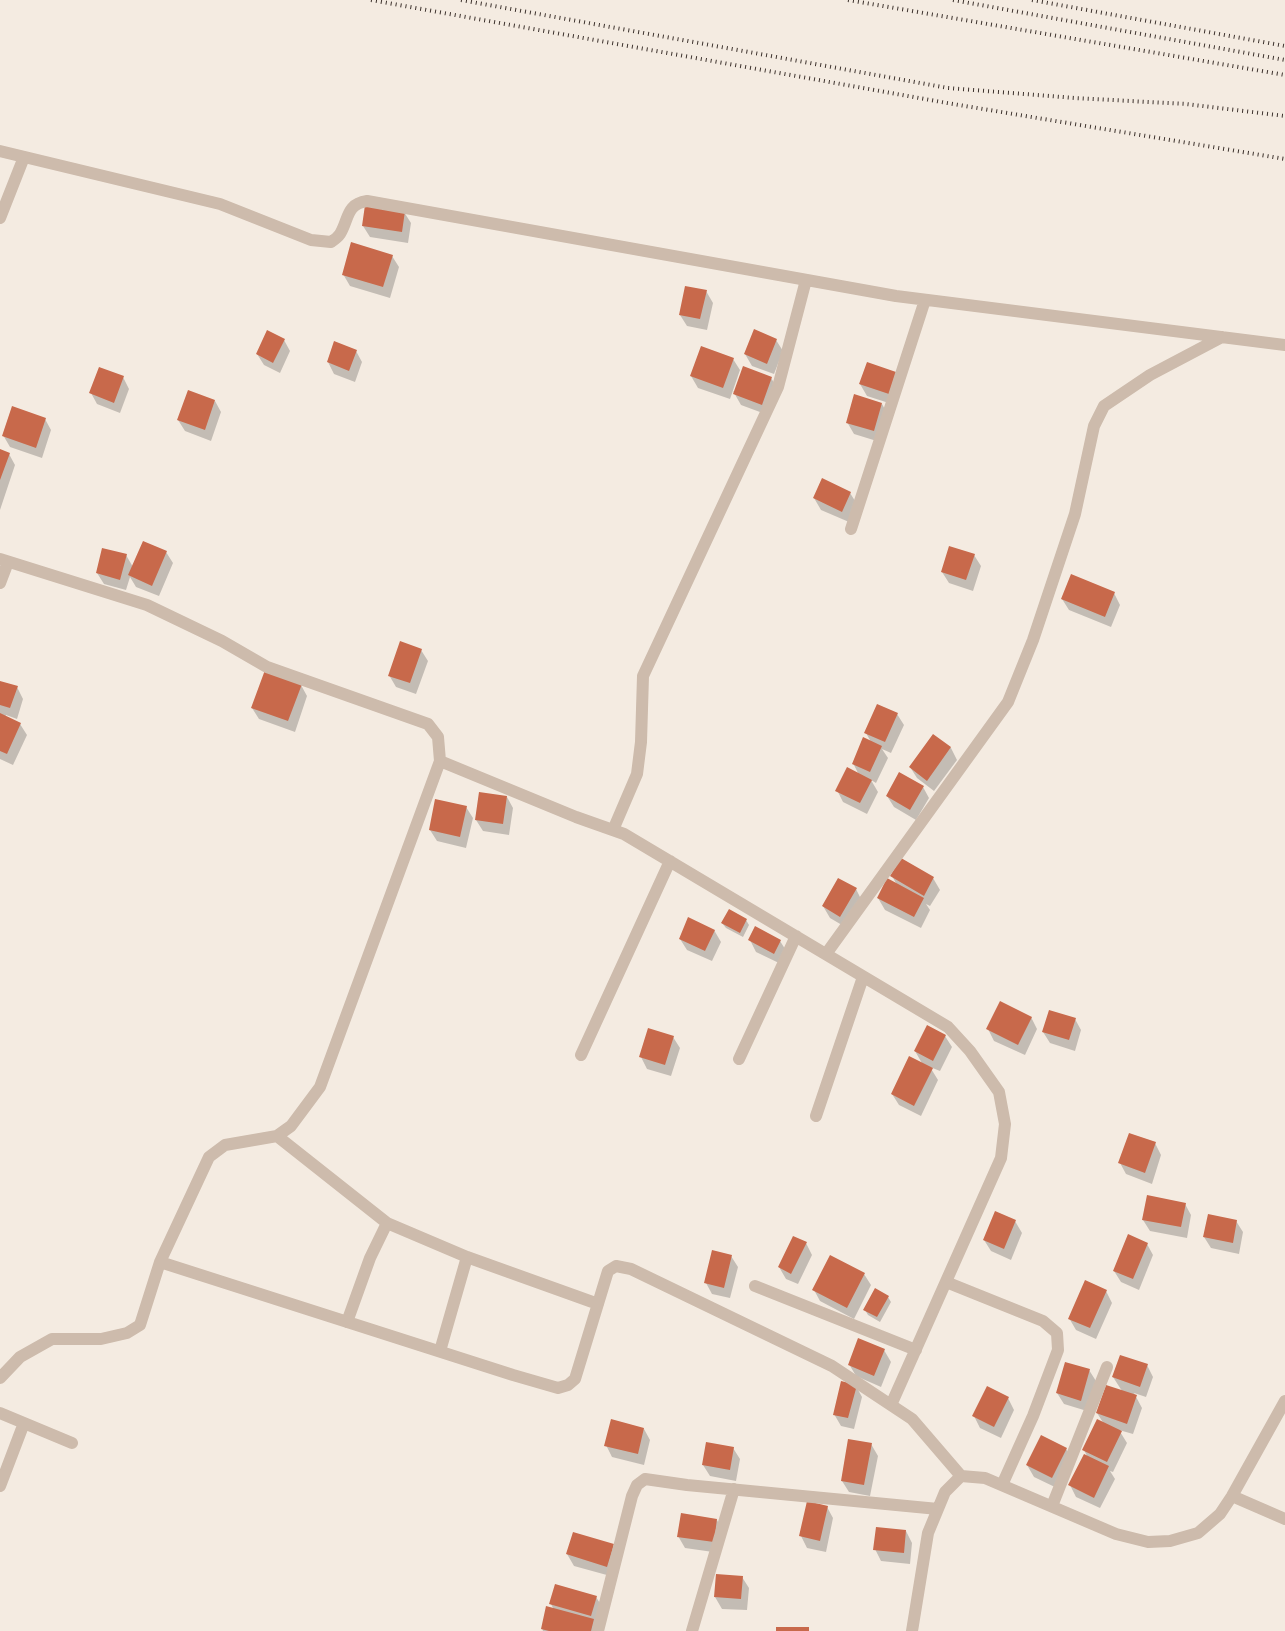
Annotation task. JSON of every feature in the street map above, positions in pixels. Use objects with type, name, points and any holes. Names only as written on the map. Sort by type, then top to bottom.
[{"type":"street","points":[[0,151],[220,204],[311,240],[331,242],[339,235],[349,212],[358,202],[367,201],[925,300],[1285,344]]},
{"type":"street","points":[[0,218],[24,157]]},
{"type":"street","points":[[613,830],[637,774],[641,742],[643,676],[778,387],[806,280]]},
{"type":"street","points":[[851,529],[925,300]]},
{"type":"street","points":[[826,954],[1008,702],[1033,640],[1075,514],[1094,426],[1104,406],[1150,375],[1222,337]]},
{"type":"street","points":[[0,583],[4,561],[147,605],[222,641],[267,667],[428,724],[438,737],[440,761],[320,1087],[292,1126],[277,1136],[225,1145],[209,1157],[160,1262],[140,1325],[127,1333],[101,1339],[52,1339],[20,1357],[0,1378]]},
{"type":"street","points":[[440,761],[576,817],[624,834],[948,1027],[970,1051],[999,1092],[1005,1124],[1001,1158],[891,1405]]},
{"type":"street","points":[[581,1055],[670,862]]},
{"type":"street","points":[[739,1059],[796,936]]},
{"type":"street","points":[[816,1116],[863,977]]},
{"type":"street","points":[[277,1136],[387,1223],[467,1257],[598,1304]]},
{"type":"street","points":[[347,1322],[370,1258],[387,1223]]},
{"type":"street","points":[[440,1351],[467,1257]]},
{"type":"street","points":[[160,1262],[558,1388],[568,1386],[575,1379],[608,1271],[616,1266],[631,1269],[832,1366],[912,1420],[960,1476],[986,1478],[1116,1534],[1148,1542],[1170,1541],[1198,1533],[1220,1514],[1285,1402]]},
{"type":"street","points":[[946,1282],[1044,1321],[1057,1334],[1058,1350],[1034,1416],[1002,1485]]},
{"type":"street","points":[[755,1286],[916,1350]]},
{"type":"street","points":[[1052,1506],[1107,1367]]},
{"type":"street","points":[[0,1413],[72,1443]]},
{"type":"street","points":[[0,1486],[24,1423]]},
{"type":"street","points":[[912,1631],[928,1533],[945,1492],[960,1476]]},
{"type":"street","points":[[598,1631],[632,1496],[637,1485],[645,1479],[938,1509]]},
{"type":"street","points":[[692,1631],[734,1489]]},
{"type":"street","points":[[1232,1496],[1285,1519]]},
{"type":"building","points":[[365,205],[405,211],[402,232],[362,226]]},
{"type":"building","points":[[351,242],[393,255],[383,287],[342,275]]},
{"type":"building","points":[[685,286],[707,290],[700,319],[679,315]]},
{"type":"building","points":[[754,329],[777,339],[767,364],[744,354]]},
{"type":"building","points":[[267,330],[285,339],[273,363],[256,354]]},
{"type":"building","points":[[334,341],[357,350],[349,371],[327,362]]},
{"type":"building","points":[[701,346],[734,358],[723,388],[690,376]]},
{"type":"building","points":[[867,362],[896,372],[889,394],[859,384]]},
{"type":"building","points":[[743,366],[772,377],[762,405],[733,394]]},
{"type":"building","points":[[99,367],[124,376],[114,403],[89,393]]},
{"type":"building","points":[[188,390],[215,400],[205,430],[177,420]]},
{"type":"building","points":[[854,394],[882,403],[874,431],[846,423]]},
{"type":"building","points":[[12,406],[46,418],[36,448],[2,436]]},
{"type":"building","points":[[0,449],[10,453],[0,480]]},
{"type":"building","points":[[822,478],[851,492],[842,512],[813,498]]},
{"type":"building","points":[[143,541],[167,551],[152,586],[128,575]]},
{"type":"building","points":[[949,546],[975,554],[966,580],[941,572]]},
{"type":"building","points":[[102,548],[127,554],[120,580],[96,573]]},
{"type":"building","points":[[1071,574],[1115,592],[1105,617],[1061,599]]},
{"type":"building","points":[[400,641],[422,649],[410,683],[388,676]]},
{"type":"building","points":[[265,670],[302,684],[288,721],[251,708]]},
{"type":"building","points":[[0,681],[18,686],[10,708],[0,705]]},
{"type":"building","points":[[877,704],[898,713],[885,742],[864,733]]},
{"type":"building","points":[[0,713],[21,723],[7,754],[0,751]]},
{"type":"building","points":[[933,734],[951,747],[927,781],[909,767]]},
{"type":"building","points":[[863,737],[882,746],[870,772],[852,764]]},
{"type":"building","points":[[847,767],[872,780],[860,803],[835,791]]},
{"type":"building","points":[[899,772],[924,786],[910,810],[886,796]]},
{"type":"building","points":[[479,792],[507,796],[503,824],[475,820]]},
{"type":"building","points":[[435,799],[467,806],[460,837],[429,830]]},
{"type":"building","points":[[901,858],[934,877],[924,896],[890,876]]},
{"type":"building","points":[[838,878],[857,888],[840,917],[822,906]]},
{"type":"building","points":[[887,878],[924,898],[914,917],[877,898]]},
{"type":"building","points":[[729,909],[747,919],[740,933],[721,923]]},
{"type":"building","points":[[688,917],[715,930],[705,951],[679,939]]},
{"type":"building","points":[[755,926],[781,940],[774,954],[748,940]]},
{"type":"building","points":[[1000,1001],[1032,1017],[1018,1045],[986,1029]]},
{"type":"building","points":[[1049,1010],[1076,1018],[1069,1040],[1042,1032]]},
{"type":"building","points":[[927,1025],[946,1035],[933,1061],[914,1051]]},
{"type":"building","points":[[648,1028],[674,1036],[665,1065],[639,1057]]},
{"type":"building","points":[[909,1056],[933,1068],[914,1106],[891,1094]]},
{"type":"building","points":[[1129,1133],[1156,1142],[1145,1173],[1118,1163]]},
{"type":"building","points":[[1147,1195],[1186,1203],[1181,1227],[1142,1220]]},
{"type":"building","points":[[995,1211],[1016,1220],[1004,1249],[983,1240]]},
{"type":"building","points":[[1208,1214],[1237,1220],[1233,1243],[1203,1237]]},
{"type":"building","points":[[1128,1234],[1148,1243],[1133,1279],[1113,1271]]},
{"type":"building","points":[[793,1236],[807,1242],[791,1274],[778,1267]]},
{"type":"building","points":[[712,1250],[732,1255],[724,1288],[704,1283]]},
{"type":"building","points":[[830,1255],[865,1273],[847,1308],[812,1290]]},
{"type":"building","points":[[1085,1280],[1107,1290],[1090,1328],[1068,1319]]},
{"type":"building","points":[[875,1288],[889,1296],[877,1317],[863,1310]]},
{"type":"building","points":[[858,1338],[885,1349],[874,1376],[848,1365]]},
{"type":"building","points":[[1120,1355],[1148,1364],[1140,1387],[1112,1377]]},
{"type":"building","points":[[1065,1362],[1090,1369],[1081,1401],[1056,1393]]},
{"type":"building","points":[[841,1381],[857,1385],[848,1418],[833,1415]]},
{"type":"building","points":[[1106,1385],[1137,1395],[1127,1424],[1096,1413]]},
{"type":"building","points":[[987,1386],[1009,1397],[994,1427],[972,1416]]},
{"type":"building","points":[[611,1419],[644,1428],[638,1454],[604,1446]]},
{"type":"building","points":[[1097,1419],[1122,1431],[1107,1462],[1082,1450]]},
{"type":"building","points":[[1041,1435],[1067,1448],[1052,1478],[1026,1465]]},
{"type":"building","points":[[848,1439],[872,1443],[864,1485],[841,1481]]},
{"type":"building","points":[[706,1442],[734,1447],[730,1470],[702,1465]]},
{"type":"building","points":[[1084,1454],[1109,1466],[1094,1498],[1068,1485]]},
{"type":"building","points":[[807,1501],[828,1506],[820,1541],[799,1536]]},
{"type":"building","points":[[681,1513],[717,1519],[714,1542],[677,1537]]},
{"type":"building","points":[[876,1527],[906,1530],[904,1553],[873,1550]]},
{"type":"building","points":[[573,1532],[614,1544],[607,1567],[566,1554]]},
{"type":"building","points":[[716,1574],[743,1576],[741,1599],[714,1597]]},
{"type":"building","points":[[555,1584],[597,1596],[591,1616],[549,1604]]},
{"type":"building","points":[[546,1606],[594,1619],[591,1631],[549,1631],[541,1629]]},
{"type":"building","points":[[776,1627],[809,1627],[809,1631],[776,1631]]},
{"type":"railway","points":[[371,0],[947,103],[1285,159]]},
{"type":"railway","points":[[461,0],[948,88],[1186,104],[1285,116]]},
{"type":"railway","points":[[848,0],[1285,75]]},
{"type":"railway","points":[[953,0],[1285,60]]},
{"type":"railway","points":[[1032,0],[1285,46]]}]
